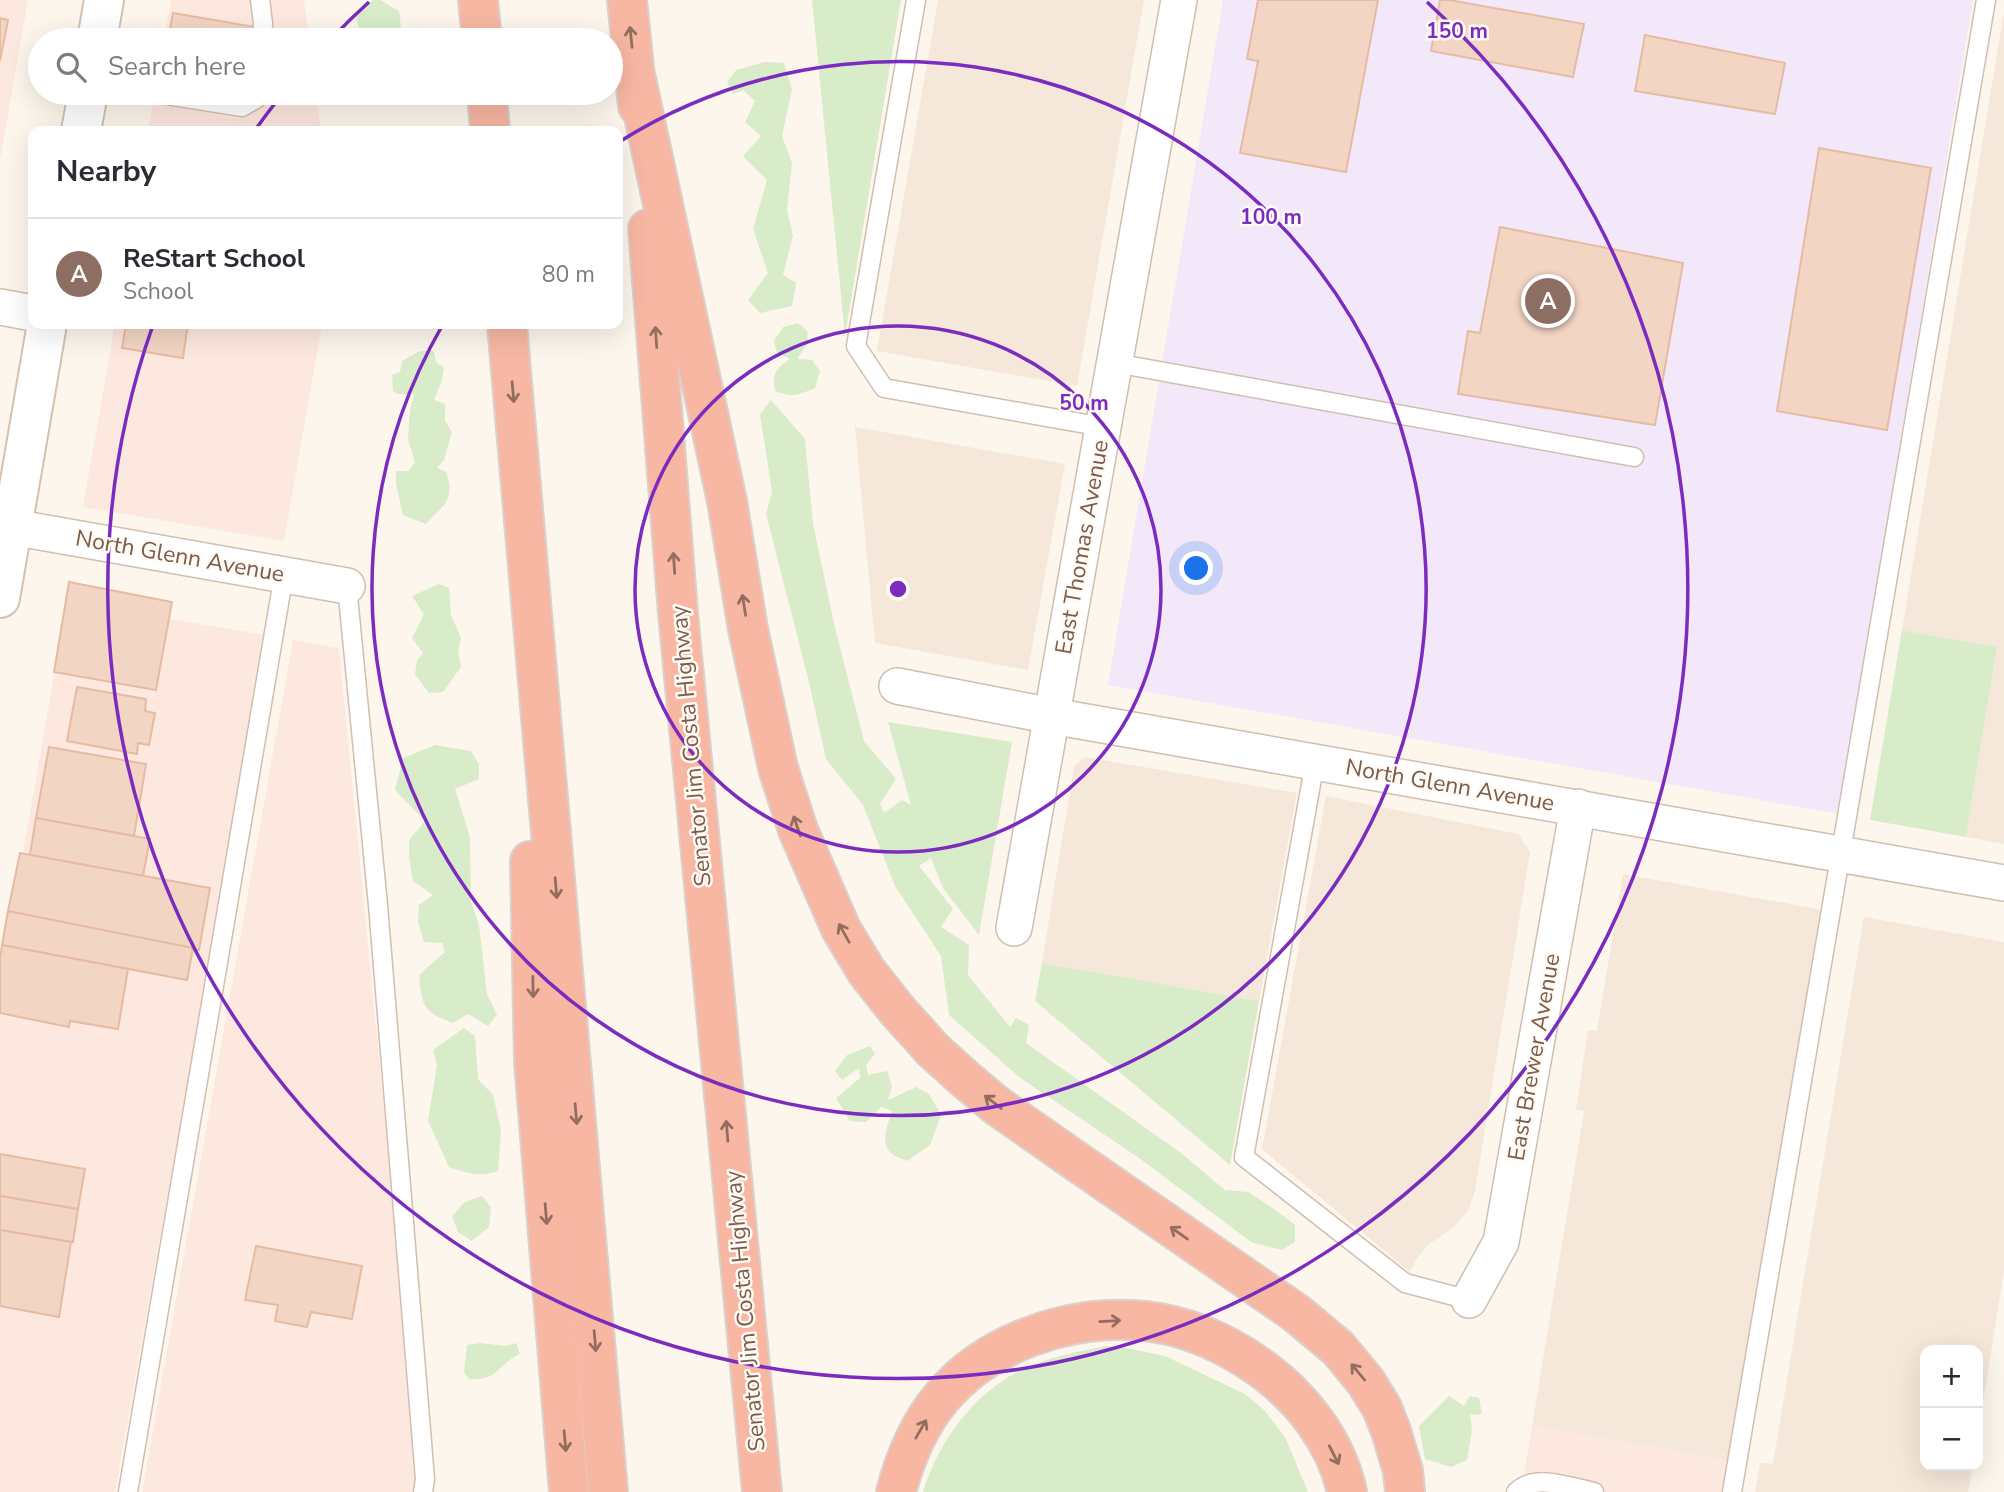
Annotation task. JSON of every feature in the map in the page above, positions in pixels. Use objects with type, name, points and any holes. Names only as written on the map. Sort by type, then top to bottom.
[{"type":"highway","points":[[478,0],[481,28]]},
{"type":"highway","name":"Senator Jim Costa Highway","points":[[627,0],[636,79],[679,627],[762,1492]]},
{"type":"highway","points":[[636,79],[727,501],[748,629],[778,768],[798,830],[841,929],[867,972],[897,1010],[933,1050],[965,1079],[996,1105],[1296,1313],[1338,1348],[1366,1382],[1382,1408],[1403,1471],[1405,1492]]},
{"type":"highway","points":[[487,105],[489,126]]},
{"type":"highway","points":[[507,329],[608,1492]]},
{"type":"highway","points":[[523,502],[534,1062],[569,1492]]},
{"type":"highway","points":[[896,1492],[902,1469],[920,1429],[943,1396],[970,1371],[999,1351],[1030,1336],[1073,1325],[1110,1320],[1145,1321],[1200,1335],[1229,1348],[1280,1382],[1299,1401],[1320,1429],[1338,1461],[1347,1492]]},
{"type":"main road","points":[[99,28],[104,0]]},
{"type":"main road","points":[[82,126],[86,105]]},
{"type":"main road","points":[[0,598],[46,329]]},
{"type":"street","name":"East Thomas Avenue","points":[[1014,928],[1179,0]]},
{"type":"street","points":[[0,307],[28,312]]},
{"type":"street","name":"North Glenn Avenue","points":[[12,527],[347,586]]},
{"type":"street","name":"North Glenn Avenue","points":[[897,687],[2004,883]]},
{"type":"street","name":"East Brewer Avenue","points":[[1469,1300],[1501,1242],[1578,807]]},
{"type":"lane","points":[[260,0],[263,28]]},
{"type":"lane","points":[[916,0],[856,346],[884,388],[1103,428]]},
{"type":"lane","points":[[1732,1492],[1986,0]]},
{"type":"lane","points":[[1115,363],[1634,457]]},
{"type":"lane","points":[[128,1492],[284,575]]},
{"type":"lane","points":[[347,586],[378,905],[425,1479],[423,1492]]},
{"type":"lane","points":[[1315,762],[1244,1157],[1405,1283],[1469,1300]]},
{"type":"lane","points":[[1516,1492],[1528,1483],[1540,1482],[1594,1492]]},
{"type":"shaded area","points":[[0,0],[28,0],[0,160]]},
{"type":"shaded area","points":[[171,0],[304,0],[308,28],[166,28]]},
{"type":"shaded area","points":[[938,0],[1144,0],[1077,386],[877,351]]},
{"type":"shaded area","points":[[1223,0],[1973,0],[1839,814],[1108,685]]},
{"type":"shaded area","points":[[2004,12],[2004,844],[1966,837],[1997,647],[1902,630]]},
{"type":"shaded area","points":[[153,105],[318,105],[320,126],[149,126]]},
{"type":"shaded area","points":[[114,329],[321,329],[284,541],[83,507]]},
{"type":"shaded area","points":[[855,427],[1065,464],[1028,670],[875,643]]},
{"type":"shaded area","points":[[67,602],[267,635],[115,1492],[0,1492],[0,983]]},
{"type":"shaded area","points":[[293,640],[339,648],[396,1233],[431,1446],[425,1492],[142,1492]]},
{"type":"shaded area","points":[[1085,757],[1297,793],[1259,1001],[1042,963],[1074,766]]},
{"type":"shaded area","points":[[1326,796],[1518,834],[1530,852],[1475,1191],[1468,1211],[1455,1226],[1428,1245],[1410,1272],[1262,1149]]},
{"type":"shaded area","points":[[1623,874],[1829,911],[1737,1462],[1532,1426],[1584,1111],[1576,1109],[1588,1030],[1597,1031]]},
{"type":"shaded area","points":[[1864,917],[2004,942],[2004,1271],[1983,1402],[1983,1345],[1920,1345],[1920,1471],[1972,1471],[1968,1492],[1755,1492],[1760,1463],[1773,1464]]},
{"type":"shaded area","points":[[1532,1426],[1737,1462],[1735,1473],[1722,1492],[1521,1492]]},
{"type":"green space","points":[[373,0],[380,0],[399,11],[401,28],[360,28],[356,20],[358,11]]},
{"type":"green space","points":[[812,0],[901,0],[845,336]]},
{"type":"green space","points":[[765,62],[784,63],[792,89],[782,136],[792,163],[787,210],[793,236],[783,275],[796,283],[792,306],[760,313],[748,300],[768,273],[753,229],[767,180],[743,156],[761,136],[745,122],[755,101],[743,90],[733,94],[727,82],[736,70]]},
{"type":"green space","points":[[798,323],[807,331],[808,343],[797,359],[812,360],[820,371],[815,388],[791,395],[775,391],[774,380],[778,369],[790,359],[777,353],[774,341],[783,327]]},
{"type":"green space","points":[[420,351],[434,351],[436,362],[444,368],[434,400],[445,404],[445,421],[452,432],[444,460],[437,468],[446,472],[449,496],[426,524],[403,515],[396,471],[409,471],[415,462],[408,440],[414,394],[398,394],[393,391],[392,375],[400,372],[402,361]]},
{"type":"green space","points":[[771,400],[805,439],[813,524],[835,628],[864,741],[896,779],[880,804],[884,813],[902,800],[911,805],[888,722],[1012,742],[979,935],[943,888],[931,858],[919,866],[953,909],[941,927],[969,945],[968,975],[1010,1027],[1016,1018],[1029,1025],[1026,1043],[1181,1153],[1225,1190],[1248,1192],[1295,1225],[1295,1242],[1282,1250],[1251,1242],[1139,1158],[1019,1077],[949,1015],[941,956],[895,886],[863,805],[826,759],[766,514],[772,492],[760,414]]},
{"type":"green space","points":[[439,584],[449,588],[451,615],[461,638],[458,650],[461,667],[443,692],[429,693],[415,674],[417,660],[423,653],[412,638],[424,614],[412,596]]},
{"type":"green space","points":[[1902,630],[1997,647],[1966,837],[1870,820]]},
{"type":"green space","points":[[435,745],[471,751],[479,764],[479,779],[455,789],[470,837],[471,902],[479,925],[487,994],[497,1015],[488,1026],[468,1014],[453,1023],[443,1019],[430,1011],[421,994],[419,975],[445,952],[442,943],[424,942],[418,922],[419,905],[433,895],[413,881],[409,840],[425,821],[395,790],[403,758]]},
{"type":"green space","points":[[1042,963],[1259,1001],[1230,1165],[1035,1001]]},
{"type":"green space","points":[[464,1028],[475,1036],[478,1079],[493,1095],[501,1130],[498,1171],[485,1174],[468,1173],[449,1167],[428,1121],[437,1065],[433,1050]]},
{"type":"green space","points":[[870,1046],[875,1054],[866,1065],[868,1075],[887,1071],[892,1086],[888,1100],[916,1087],[929,1094],[941,1115],[930,1145],[907,1161],[892,1154],[886,1144],[892,1111],[881,1107],[866,1122],[850,1121],[836,1098],[860,1078],[859,1068],[842,1080],[835,1071],[847,1055]]},
{"type":"green space","points":[[482,1196],[491,1207],[489,1227],[472,1241],[458,1232],[452,1216],[465,1202]]},
{"type":"green space","points":[[481,1343],[505,1346],[516,1343],[520,1354],[492,1375],[469,1379],[464,1372],[467,1345]]},
{"type":"green space","points":[[1107,1346],[1165,1356],[1245,1394],[1264,1410],[1285,1437],[1308,1492],[923,1492],[938,1455],[949,1437],[974,1405],[989,1391],[1033,1365]]},
{"type":"green space","points":[[1449,1396],[1464,1406],[1470,1396],[1479,1398],[1482,1414],[1470,1415],[1472,1430],[1467,1460],[1451,1467],[1425,1459],[1419,1426]]},
{"type":"building","points":[[1258,0],[1378,0],[1346,172],[1240,153],[1258,61],[1247,59]]},
{"type":"building","points":[[1440,0],[1584,24],[1573,77],[1431,51]]},
{"type":"building","points":[[173,13],[255,27],[255,28],[170,28]]},
{"type":"building","points":[[0,18],[8,20],[0,61]]},
{"type":"building","points":[[1645,35],[1785,63],[1775,114],[1635,91]]},
{"type":"building","points":[[1819,148],[1931,168],[1887,430],[1777,411]]},
{"type":"building","points":[[1500,227],[1683,263],[1655,425],[1458,394],[1468,331],[1480,333]]},
{"type":"building","points":[[125,329],[187,329],[183,358],[122,348]]},
{"type":"building","points":[[69,582],[172,602],[156,690],[54,672]]},
{"type":"building","points":[[77,687],[146,699],[145,711],[155,713],[149,745],[138,743],[137,754],[67,741]]},
{"type":"building","points":[[49,747],[146,764],[134,836],[36,818]]},
{"type":"building","points":[[36,818],[150,839],[143,876],[30,855]]},
{"type":"building","points":[[20,853],[210,888],[199,950],[8,911]]},
{"type":"building","points":[[8,911],[193,948],[187,980],[2,945]]},
{"type":"building","points":[[2,945],[128,969],[118,1029],[70,1021],[69,1027],[0,1013]]},
{"type":"building","points":[[0,1154],[85,1169],[78,1209],[0,1196]]},
{"type":"building","points":[[0,1196],[78,1209],[73,1242],[0,1230]]},
{"type":"building","points":[[0,1230],[71,1242],[59,1317],[0,1306]]},
{"type":"building","points":[[256,1246],[362,1266],[352,1319],[311,1312],[307,1327],[275,1321],[278,1305],[245,1300]]},
{"type":"place","name":"ReStart School","points":[[1548,301]]}]
